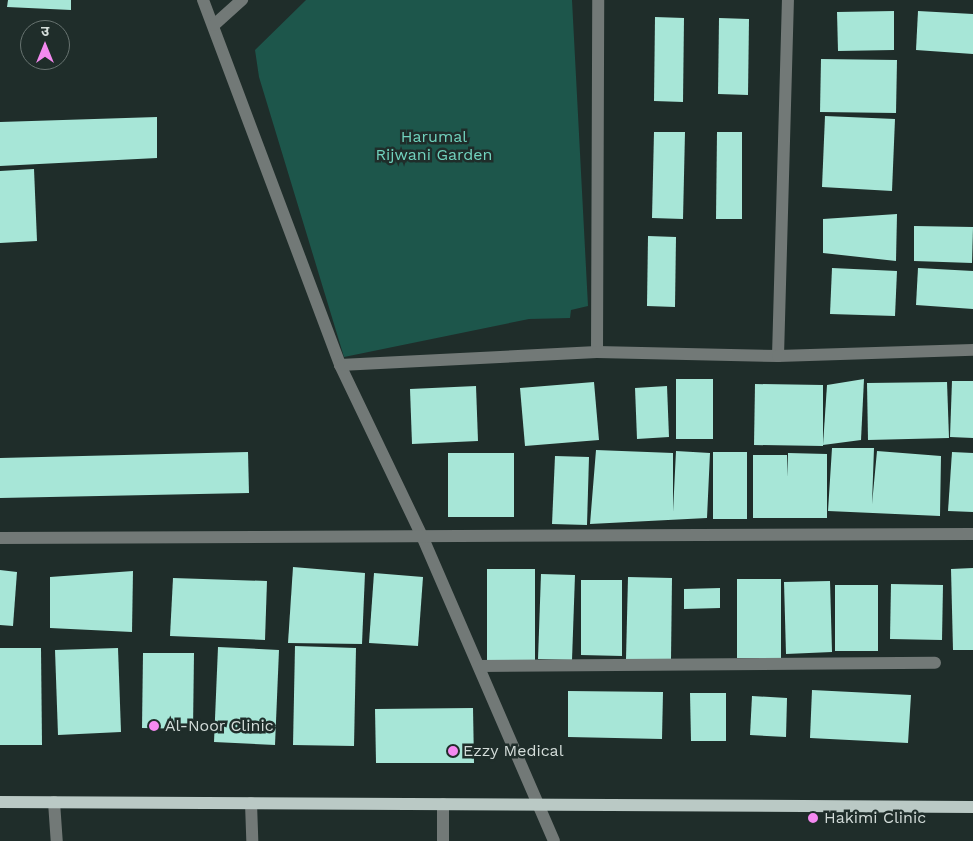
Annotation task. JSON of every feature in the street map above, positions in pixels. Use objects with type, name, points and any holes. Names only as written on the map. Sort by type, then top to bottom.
[{"type":"main road","points":[[0,802],[973,807]]},
{"type":"street","points":[[203,0],[214,25],[340,365],[422,536],[554,841]]},
{"type":"street","points":[[214,25],[242,0]]},
{"type":"street","points":[[596,352],[598,0]]},
{"type":"street","points":[[778,356],[788,0]]},
{"type":"street","points":[[340,365],[596,352],[778,356],[973,350]]},
{"type":"street","points":[[0,538],[973,534]]},
{"type":"street","points":[[479,666],[935,663]]},
{"type":"street","points":[[54,802],[56,841]]},
{"type":"street","points":[[251,803],[252,841]]},
{"type":"street","points":[[443,804],[443,841]]},
{"type":"green space","name":"Harumal Rijwani Garden","points":[[306,0],[572,0],[588,306],[571,310],[570,318],[529,319],[344,357],[259,77],[255,50]]},
{"type":"building","points":[[8,0],[71,0],[71,10],[7,7]]},
{"type":"building","points":[[894,11],[894,50],[838,51],[837,12]]},
{"type":"building","points":[[918,11],[973,14],[973,54],[916,50]]},
{"type":"building","points":[[655,17],[684,18],[683,102],[654,101]]},
{"type":"building","points":[[719,18],[749,19],[748,95],[718,94]]},
{"type":"building","points":[[821,59],[897,60],[896,113],[820,112]]},
{"type":"building","points":[[825,116],[895,119],[892,191],[822,187]]},
{"type":"building","points":[[157,117],[157,158],[0,166],[0,122]]},
{"type":"building","points":[[654,132],[685,132],[683,219],[652,218]]},
{"type":"building","points":[[717,132],[742,132],[742,219],[716,219]]},
{"type":"building","points":[[34,169],[37,241],[0,243],[0,171]]},
{"type":"building","points":[[897,214],[896,261],[823,253],[823,219]]},
{"type":"building","points":[[914,226],[973,227],[972,263],[914,261]]},
{"type":"building","points":[[648,236],[676,237],[675,307],[647,306]]},
{"type":"building","points":[[832,268],[897,271],[895,316],[830,314]]},
{"type":"building","points":[[918,268],[973,271],[973,309],[916,305]]},
{"type":"building","points":[[676,379],[713,379],[713,439],[676,439]]},
{"type":"building","points":[[864,379],[861,440],[823,445],[827,385]]},
{"type":"building","points":[[952,381],[973,381],[973,438],[950,437]]},
{"type":"building","points":[[594,382],[599,440],[525,446],[520,388]]},
{"type":"building","points":[[947,382],[949,438],[868,440],[867,383]]},
{"type":"building","points":[[755,384],[823,385],[823,446],[754,445]]},
{"type":"building","points":[[476,386],[478,441],[412,444],[410,389]]},
{"type":"building","points":[[667,386],[669,437],[637,439],[635,388]]},
{"type":"building","points":[[832,448],[874,448],[872,504],[877,451],[941,456],[940,516],[828,511]]},
{"type":"building","points":[[596,450],[673,453],[673,512],[676,451],[710,453],[707,518],[590,524]]},
{"type":"building","points":[[248,452],[249,493],[0,498],[0,458]]},
{"type":"building","points":[[713,452],[747,452],[747,519],[713,519]]},
{"type":"building","points":[[952,452],[973,453],[973,512],[948,511]]},
{"type":"building","points":[[448,453],[514,453],[514,517],[448,517]]},
{"type":"building","points":[[788,453],[827,454],[827,518],[753,518],[753,455],[787,455],[788,477]]},
{"type":"building","points":[[555,456],[589,457],[587,525],[552,524]]},
{"type":"building","points":[[293,567],[365,573],[362,644],[288,643]]},
{"type":"building","points":[[973,568],[973,650],[953,650],[951,569]]},
{"type":"building","points":[[487,569],[535,569],[535,660],[487,660]]},
{"type":"building","points":[[0,570],[17,572],[13,626],[0,625]]},
{"type":"building","points":[[133,571],[132,632],[50,628],[50,577]]},
{"type":"building","points":[[374,573],[423,577],[418,646],[369,643]]},
{"type":"building","points":[[541,574],[575,575],[572,660],[538,659]]},
{"type":"building","points":[[628,577],[672,578],[671,659],[626,659]]},
{"type":"building","points":[[173,578],[267,581],[265,640],[170,636]]},
{"type":"building","points":[[737,579],[781,579],[781,658],[737,658]]},
{"type":"building","points":[[581,580],[622,580],[622,656],[581,655]]},
{"type":"building","points":[[830,581],[832,652],[786,654],[784,582]]},
{"type":"building","points":[[891,584],[943,585],[942,640],[890,639]]},
{"type":"building","points":[[835,585],[878,585],[878,651],[835,651]]},
{"type":"building","points":[[720,588],[720,608],[684,609],[684,589]]},
{"type":"building","points":[[295,646],[356,648],[354,746],[293,745]]},
{"type":"building","points":[[218,647],[279,650],[275,745],[214,742]]},
{"type":"building","points":[[0,648],[41,648],[42,745],[0,745]]},
{"type":"building","points":[[118,648],[121,732],[58,735],[55,650]]},
{"type":"building","points":[[143,653],[194,653],[193,729],[142,728]]},
{"type":"building","points":[[812,690],[911,695],[908,743],[810,738]]},
{"type":"building","points":[[568,691],[663,692],[662,739],[568,737]]},
{"type":"building","points":[[690,693],[726,693],[726,741],[691,741]]},
{"type":"building","points":[[752,696],[787,698],[786,737],[750,735]]},
{"type":"building","points":[[473,708],[474,763],[376,763],[375,709]]},
{"type":"place","name":"Al-Noor Clinic","points":[[154,726]]},
{"type":"place","name":"Ezzy Medical","points":[[453,751]]},
{"type":"place","name":"Hakimi Clinic","points":[[813,818]]}]
